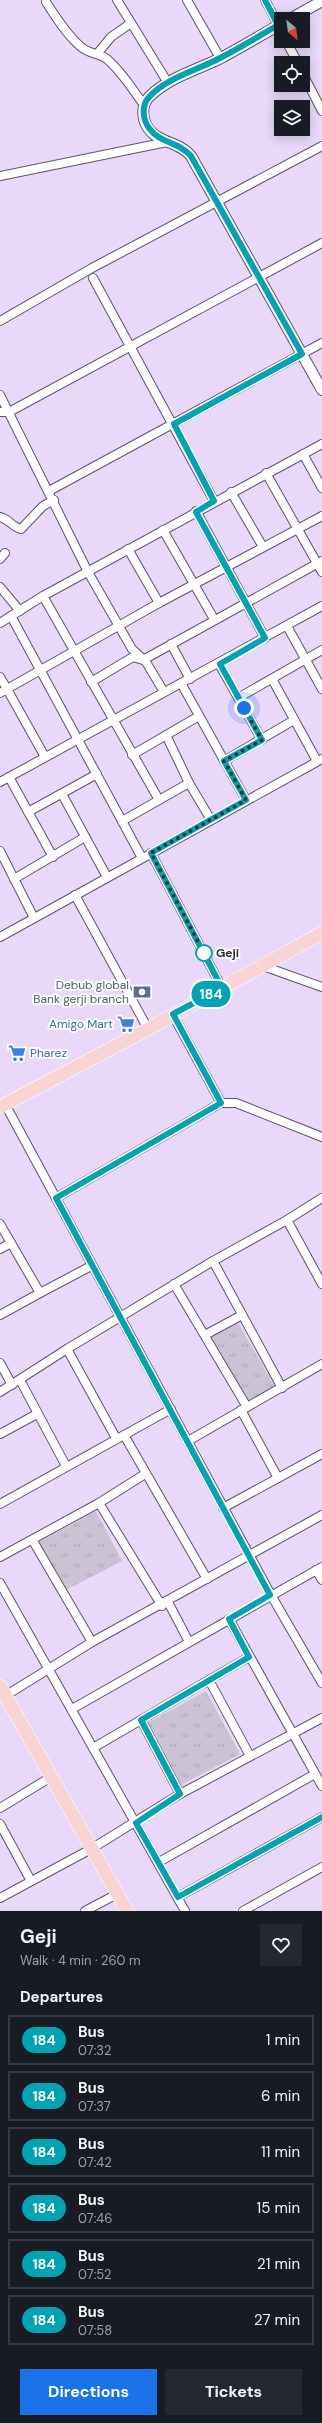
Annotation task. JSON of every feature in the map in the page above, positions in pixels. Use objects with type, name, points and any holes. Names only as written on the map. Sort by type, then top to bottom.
[{"type":"main road","points":[[2,1105],[148,1029],[322,933]]},
{"type":"main road","points":[[3,1697],[51,1777],[127,1911]]},
{"type":"street","points":[[116,0],[132,23],[168,83]]},
{"type":"street","points":[[187,0],[220,58]]},
{"type":"street","points":[[265,0],[274,16]]},
{"type":"street","points":[[302,12],[322,1]]},
{"type":"street","points":[[46,2],[76,43],[89,53],[97,54],[106,59],[119,71],[144,105]]},
{"type":"street","points":[[97,54],[111,37],[132,23]]},
{"type":"street","points":[[274,29],[220,58],[168,83],[149,97],[144,105],[144,116],[148,128],[167,142],[184,148],[218,202],[322,390]]},
{"type":"street","points":[[310,88],[322,111]]},
{"type":"street","points":[[0,176],[167,142]]},
{"type":"street","points":[[0,321],[92,268],[322,146]]},
{"type":"street","points":[[0,412],[9,412],[322,243]]},
{"type":"street","points":[[93,278],[174,424],[214,501]]},
{"type":"street","points":[[49,491],[322,343]]},
{"type":"street","points":[[0,395],[54,500],[88,572],[132,649],[143,660],[164,692]]},
{"type":"street","points":[[0,623],[43,596],[214,501],[322,444]]},
{"type":"street","points":[[303,454],[322,488]]},
{"type":"street","points":[[266,473],[320,562],[322,572]]},
{"type":"street","points":[[231,492],[263,547]]},
{"type":"street","points":[[0,517],[6,518],[16,528],[21,529],[43,506],[54,500]]},
{"type":"street","points":[[196,512],[225,568],[265,638]]},
{"type":"street","points":[[4,691],[159,603],[322,516]]},
{"type":"street","points":[[163,530],[214,619]]},
{"type":"street","points":[[128,549],[159,603]]},
{"type":"street","points":[[91,682],[133,657],[143,660],[214,619],[320,562]]},
{"type":"street","points":[[0,586],[20,611]]},
{"type":"street","points":[[43,596],[132,755],[159,800]]},
{"type":"street","points":[[0,782],[164,692],[220,664],[322,606]]},
{"type":"street","points":[[11,616],[142,858]]},
{"type":"street","points":[[287,626],[322,689]]},
{"type":"street","points":[[171,644],[190,679]]},
{"type":"street","points":[[238,698],[322,650]]},
{"type":"street","points":[[220,664],[262,740]]},
{"type":"street","points":[[0,677],[4,691],[45,757]]},
{"type":"street","points":[[0,936],[320,760],[294,720],[272,679]]},
{"type":"street","points":[[181,683],[246,800]]},
{"type":"street","points":[[132,755],[199,716]]},
{"type":"street","points":[[224,761],[294,720]]},
{"type":"street","points":[[166,735],[189,783],[211,820]]},
{"type":"street","points":[[28,812],[97,774]]},
{"type":"street","points":[[9,777],[53,857]]},
{"type":"street","points":[[122,821],[189,783]]},
{"type":"street","points":[[62,794],[107,877]]},
{"type":"street","points":[[14,879],[85,837]]},
{"type":"street","points":[[0,851],[34,918]]},
{"type":"street","points":[[151,853],[222,988]]},
{"type":"street","points":[[74,895],[148,1029]]},
{"type":"street","points":[[263,966],[322,987]]},
{"type":"street","points":[[173,1014],[221,1103]]},
{"type":"street","points":[[56,1198],[221,1103],[236,1103],[322,1137]]},
{"type":"street","points":[[2,1105],[56,1198],[92,1266],[121,1316],[270,1595],[322,1683]]},
{"type":"street","points":[[0,1392],[67,1349],[174,1284],[287,1220],[322,1198]]},
{"type":"street","points":[[287,1220],[322,1284]]},
{"type":"street","points":[[0,1224],[40,1293]]},
{"type":"street","points":[[0,1249],[11,1243]]},
{"type":"street","points":[[213,1261],[282,1388]]},
{"type":"street","points":[[0,1315],[92,1266]]},
{"type":"street","points":[[174,1284],[204,1335],[244,1409],[278,1478]]},
{"type":"street","points":[[204,1335],[242,1315]]},
{"type":"street","points":[[67,1349],[120,1437],[145,1474],[207,1579]]},
{"type":"street","points":[[0,1363],[12,1385]]},
{"type":"street","points":[[188,1441],[322,1364]]},
{"type":"street","points":[[20,1380],[36,1414],[66,1466]]},
{"type":"street","points":[[0,1504],[171,1409]]},
{"type":"street","points":[[0,1434],[36,1414]]},
{"type":"street","points":[[223,1508],[322,1454]]},
{"type":"street","points":[[0,1557],[32,1541],[99,1503],[145,1474]]},
{"type":"street","points":[[99,1503],[189,1642]]},
{"type":"street","points":[[3,1697],[92,1642],[165,1604],[322,1515]]},
{"type":"street","points":[[32,1541],[92,1642]]},
{"type":"street","points":[[72,1709],[270,1595],[319,1569],[322,1580]]},
{"type":"street","points":[[0,1583],[159,1862],[185,1911]]},
{"type":"street","points":[[229,1619],[322,1786]]},
{"type":"street","points":[[93,1748],[249,1657]]},
{"type":"street","points":[[209,1680],[250,1756]]},
{"type":"street","points":[[0,1898],[136,1823],[180,1794],[322,1718]]},
{"type":"street","points":[[141,1720],[180,1794]]},
{"type":"street","points":[[159,1862],[315,1774]]},
{"type":"street","points":[[0,1808],[51,1777]]},
{"type":"street","points":[[178,1897],[322,1817]]},
{"type":"street","points":[[0,1824],[31,1881]]},
{"type":"street","points":[[243,1911],[322,1867]]},
{"type":"street","points":[[85,1911],[117,1894]]},
{"type":"green space","points":[[237,1321],[275,1387],[245,1405],[207,1338]]},
{"type":"green space","points":[[96,1511],[122,1561],[64,1591],[39,1542]]},
{"type":"green space","points":[[206,1691],[240,1754],[175,1788],[142,1726]]},
{"type":"bus line","name":"184","points":[[265,0],[278,25],[220,58],[168,83],[149,97],[144,105],[144,116],[148,128],[158,137],[167,142],[184,148],[191,156],[302,354],[174,424],[214,501],[196,512],[225,568],[265,638],[220,664],[262,740],[224,761],[246,800],[151,853],[222,988],[173,1014],[193,1054],[221,1103],[56,1198],[92,1266],[121,1316],[270,1595],[229,1619],[249,1657],[141,1720],[180,1794],[136,1823],[178,1897],[322,1817]]},
{"type":"place","name":"Geji","points":[[204,953]]},
{"type":"place","name":"Debub global Bank gerji branch","points":[[142,992]]},
{"type":"place","name":"Amigo Mart","points":[[126,1024]]},
{"type":"place","name":"Pharez","points":[[17,1053]]},
{"type":"route","points":[[204,953],[151,853],[246,800],[224,761],[262,740],[244,708]]}]
